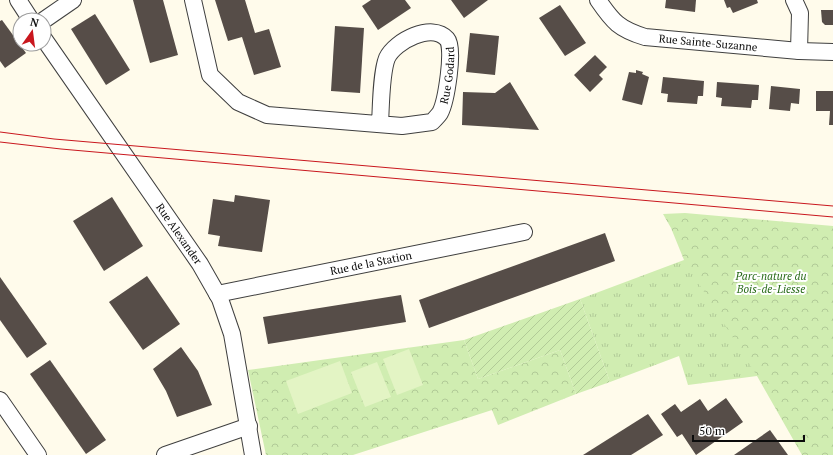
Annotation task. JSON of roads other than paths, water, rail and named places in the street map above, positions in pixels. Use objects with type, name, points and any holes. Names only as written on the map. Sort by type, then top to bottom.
[{"type":"street","points":[[18,0],[26,12]]},
{"type":"street","points":[[52,14],[73,0]]},
{"type":"street","name":"Rue Godard","points":[[193,0],[210,75],[238,102],[267,115],[380,124],[420,125],[432,122],[440,114],[446,89],[450,52],[448,39],[440,34],[432,32],[421,33],[401,43],[391,51],[387,58],[385,69],[380,124]]},
{"type":"street","name":"Rue Sainte-Suzanne","points":[[598,0],[610,18],[625,31],[645,37],[799,52],[833,52]]},
{"type":"street","points":[[794,0],[800,13],[799,52]]},
{"type":"street","name":"Rue Alexander","points":[[52,51],[200,264],[217,294],[232,334],[253,455]]},
{"type":"street","name":"Rue de la Station","points":[[217,294],[524,232]]},
{"type":"street","points":[[0,400],[38,455]]},
{"type":"street","points":[[165,455],[249,426]]},
{"type":"tram line","points":[[0,132],[54,139],[833,206]]},
{"type":"tram line","points":[[0,142],[61,149],[833,217]]},
{"type":"park label","name":"Parc-nature du Bois-de-Liesse","points":[[771,282]]}]
